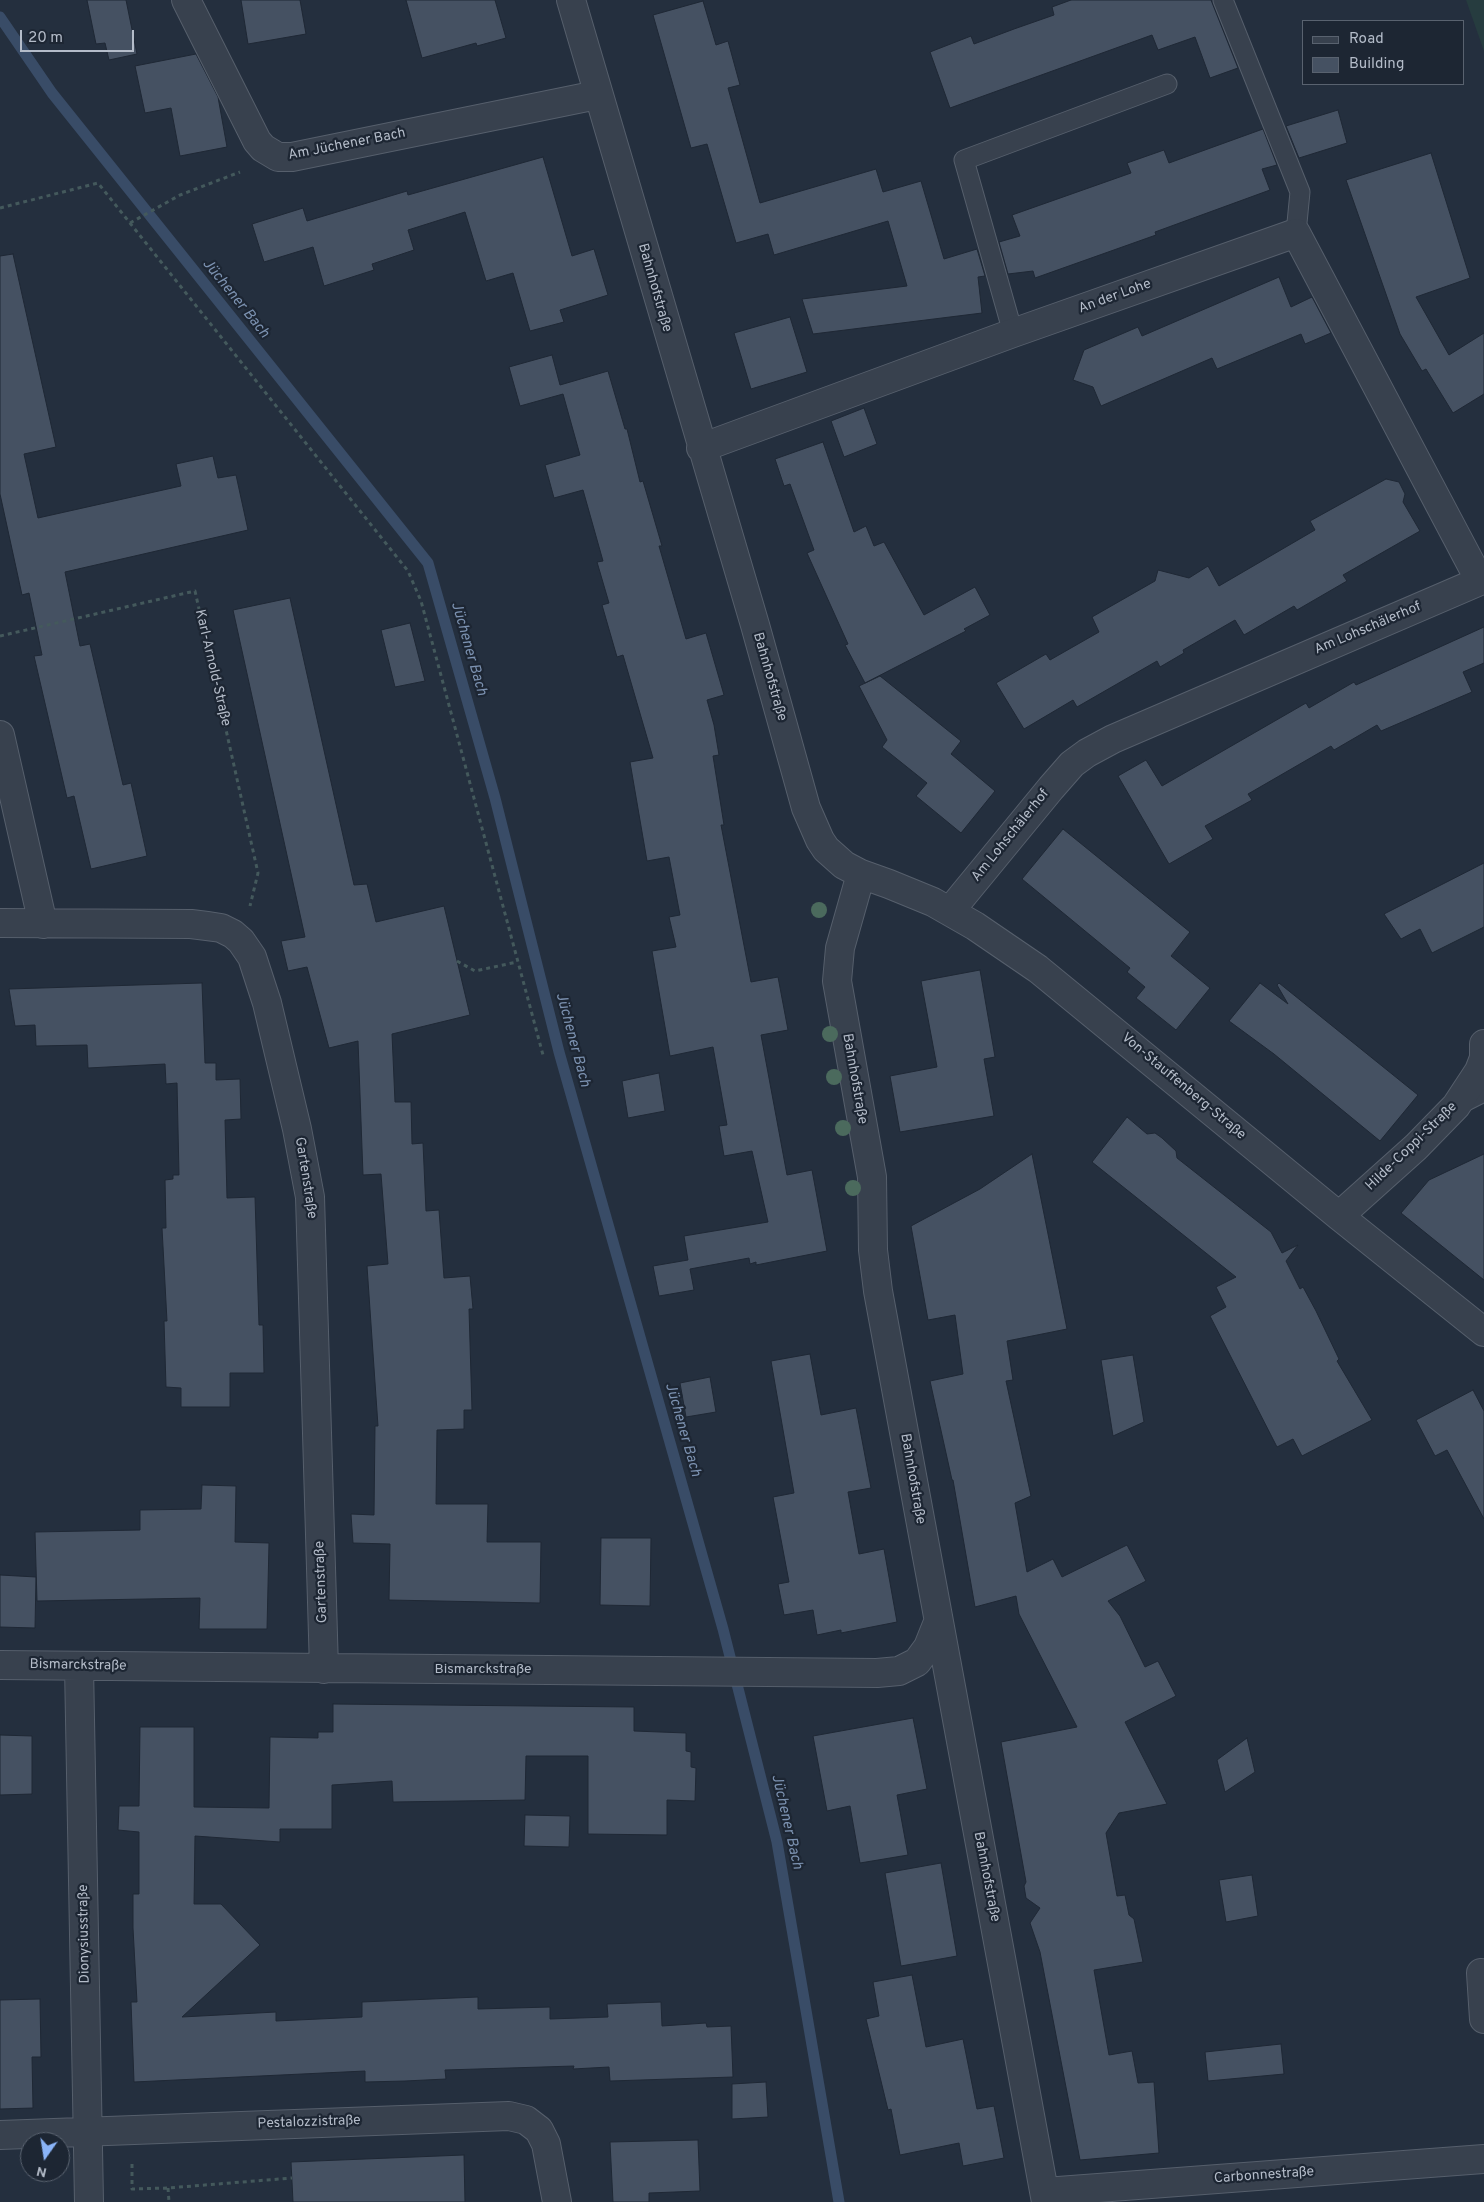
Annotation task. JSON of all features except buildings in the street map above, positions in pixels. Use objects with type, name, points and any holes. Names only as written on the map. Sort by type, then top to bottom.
[{"type":"street","name":"Am Jüchener Bach","points":[[186,0],[257,141],[269,153],[278,157],[292,157],[597,95]]},
{"type":"street","name":"Bahnhofstraße","points":[[570,0],[701,448],[755,625],[810,820],[826,849],[844,865],[861,874],[840,948],[837,981],[872,1177],[873,1250],[878,1291],[1045,2197]]},
{"type":"street","name":"An der Lohe","points":[[701,448],[1013,333],[1296,233]]},
{"type":"street","name":"Am Lohschälerhof","points":[[950,911],[1051,788],[1072,764],[1087,753],[1122,735],[1480,581],[1296,233]]},
{"type":"street","points":[[0,734],[43,924]]},
{"type":"street","name":"Von-Stauffenberg-Straße","points":[[861,874],[897,887],[950,911],[997,940],[1046,975],[1339,1216],[1483,1329]]},
{"type":"street","name":"Gartenstraße","points":[[0,924],[191,924],[221,928],[233,934],[242,941],[252,957],[267,1002],[297,1129],[310,1197],[324,1669]]},
{"type":"street","name":"Hilde-Coppi-Straße","points":[[1339,1216],[1416,1148],[1456,1106],[1479,1071],[1484,1058],[1484,1044]]},
{"type":"street","name":"Bismarckstraße","points":[[0,1665],[876,1672],[905,1669],[916,1662],[923,1655],[938,1622]]},
{"type":"street","name":"Dionysiusstraße","points":[[79,1666],[89,2202]]},
{"type":"street","points":[[1481,1973],[1484,2019]]},
{"type":"street","name":"Pestalozzistraße","points":[[0,2135],[509,2116],[526,2120],[539,2130],[546,2144],[558,2202]]},
{"type":"street","name":"Carbonnestraße","points":[[1045,2197],[1484,2160]]},
{"type":"lane","points":[[1223,0],[1300,192],[1296,233]]},
{"type":"lane","points":[[1013,333],[964,160],[1167,84]]},
{"type":"lane","points":[[1456,1106],[1484,1092]]},
{"type":"path","points":[[130,223],[180,195],[278,157]]},
{"type":"path","points":[[0,208],[98,183],[408,571],[421,601],[543,1055]]},
{"type":"path","name":"Karl-Arnold-Straße","points":[[0,636],[195,591],[258,873],[242,941]]},
{"type":"path","points":[[457,961],[475,971],[517,962]]},
{"type":"path","points":[[132,2130],[132,2189],[292,2178]]},
{"type":"path","points":[[168,2188],[169,2202]]},
{"type":"green space","points":[[1466,0],[1484,0],[1484,51]]},
{"type":"waterway","name":"Jüchener Bach","points":[[0,17],[52,93],[428,563],[495,798],[559,1052],[723,1629],[777,1842],[839,2202]]}]
